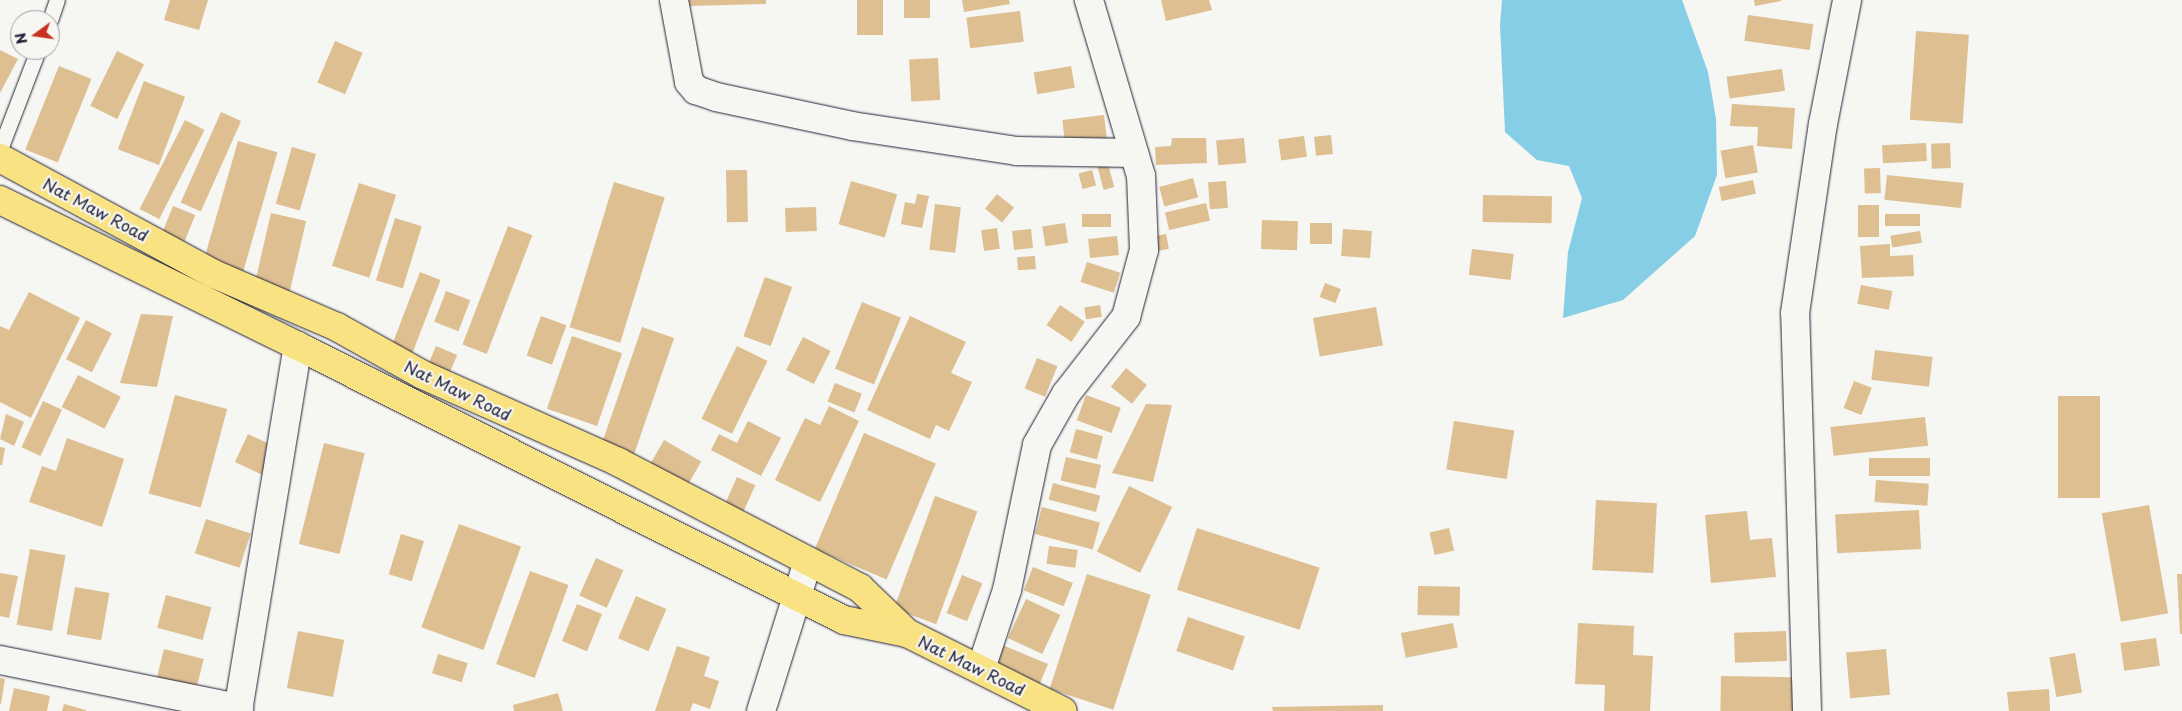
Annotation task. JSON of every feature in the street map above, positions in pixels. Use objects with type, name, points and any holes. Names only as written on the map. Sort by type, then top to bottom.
[{"type":"main road","name":"Nat Maw Road","points":[[0,158],[214,274],[337,327],[424,375],[618,462],[860,588],[906,633]]},
{"type":"main road","name":"Nat Maw Road","points":[[0,200],[298,346],[844,620],[906,633],[1063,711]]},
{"type":"street","points":[[674,0],[689,82],[696,90],[716,97],[852,126],[1017,151],[1134,153]]},
{"type":"street","points":[[981,669],[1007,590],[1037,445],[1066,394],[1126,317],[1144,250],[1140,176],[1089,0]]},
{"type":"street","points":[[1807,711],[1795,313],[1823,124],[1848,0]]},
{"type":"street","points":[[0,660],[239,710],[298,346]]},
{"type":"street","points":[[761,711],[795,596],[808,561]]},
{"type":"lane","points":[[0,149],[34,60]]},
{"type":"water","points":[[1502,0],[1682,0],[1708,72],[1716,119],[1717,175],[1695,236],[1623,300],[1563,318],[1568,252],[1582,198],[1569,166],[1537,160],[1505,132],[1500,25]]},
{"type":"building","points":[[170,0],[208,0],[199,30],[164,20]]},
{"type":"building","points":[[688,0],[766,0],[766,4],[688,6]]},
{"type":"building","points":[[857,0],[883,0],[883,35],[857,35]]},
{"type":"building","points":[[904,0],[930,0],[930,18],[904,18]]},
{"type":"building","points":[[962,0],[1009,0],[1010,4],[964,12]]},
{"type":"building","points":[[1161,0],[1209,0],[1212,10],[1166,21]]},
{"type":"building","points":[[1754,0],[1781,0],[1781,1],[1755,6]]},
{"type":"building","points":[[1020,11],[1024,42],[970,48],[966,18]]},
{"type":"building","points":[[1748,15],[1813,24],[1810,50],[1744,41]]},
{"type":"building","points":[[1916,31],[1969,35],[1963,123],[1910,120]]},
{"type":"building","points":[[335,41],[363,53],[345,94],[317,82]]},
{"type":"building","points":[[0,50],[10,55],[10,60],[17,60],[0,93]]},
{"type":"building","points":[[117,51],[144,64],[117,119],[90,106]]},
{"type":"building","points":[[938,58],[940,100],[911,101],[909,60]]},
{"type":"building","points":[[59,66],[91,79],[58,163],[25,149]]},
{"type":"building","points":[[1071,66],[1075,88],[1037,94],[1034,73]]},
{"type":"building","points":[[1782,69],[1785,91],[1730,99],[1727,77]]},
{"type":"building","points":[[144,81],[185,97],[159,165],[118,149]]},
{"type":"building","points":[[1732,104],[1795,108],[1792,149],[1757,146],[1758,127],[1730,126]]},
{"type":"building","points":[[221,112],[241,121],[201,211],[181,202]]},
{"type":"building","points":[[1104,115],[1107,140],[1065,145],[1062,120]]},
{"type":"building","points":[[185,120],[205,130],[159,219],[140,209]]},
{"type":"building","points":[[1331,135],[1333,154],[1316,156],[1314,137]]},
{"type":"building","points":[[1304,136],[1307,157],[1281,160],[1278,140]]},
{"type":"building","points":[[1172,138],[1206,138],[1207,163],[1156,165],[1155,147],[1171,146]]},
{"type":"building","points":[[1244,138],[1246,163],[1218,165],[1216,140]]},
{"type":"building","points":[[238,141],[277,152],[242,276],[202,265]]},
{"type":"building","points":[[1926,143],[1927,161],[1883,163],[1882,145]]},
{"type":"building","points":[[1950,143],[1951,168],[1932,169],[1931,144]]},
{"type":"building","points":[[1753,145],[1758,173],[1725,178],[1721,151]]},
{"type":"building","points":[[292,147],[316,154],[300,211],[276,204]]},
{"type":"building","points":[[1107,160],[1114,187],[1104,190],[1096,163]]},
{"type":"building","points":[[1880,168],[1881,193],[1865,194],[1864,169]]},
{"type":"building","points":[[726,170],[747,170],[748,222],[727,222]]},
{"type":"building","points":[[1092,170],[1096,185],[1083,189],[1078,174]]},
{"type":"building","points":[[1887,175],[1964,183],[1961,208],[1884,200]]},
{"type":"building","points":[[1193,178],[1198,197],[1164,206],[1159,187]]},
{"type":"building","points":[[1753,180],[1756,194],[1722,201],[1719,187]]},
{"type":"building","points":[[851,181],[897,194],[885,237],[839,224]]},
{"type":"building","points":[[1226,181],[1228,208],[1210,209],[1208,182]]},
{"type":"building","points":[[614,182],[665,197],[620,343],[570,327]]},
{"type":"building","points":[[359,183],[396,195],[369,278],[332,266]]},
{"type":"building","points":[[917,194],[929,196],[922,228],[901,224],[905,202],[915,204]]},
{"type":"building","points":[[997,194],[1014,208],[1002,223],[985,209]]},
{"type":"building","points":[[1483,195],[1552,196],[1552,223],[1483,222]]},
{"type":"building","points":[[1206,203],[1210,221],[1169,230],[1165,212]]},
{"type":"building","points":[[935,204],[961,207],[955,253],[929,250]]},
{"type":"building","points":[[1858,205],[1879,205],[1879,237],[1858,237]]},
{"type":"building","points":[[173,206],[195,215],[183,245],[161,236]]},
{"type":"building","points":[[816,207],[817,231],[786,232],[785,208]]},
{"type":"building","points":[[271,213],[306,221],[289,296],[254,288]]},
{"type":"building","points":[[1082,214],[1111,214],[1111,227],[1082,227]]},
{"type":"building","points":[[1885,214],[1920,214],[1920,226],[1885,226]]},
{"type":"building","points":[[395,218],[422,226],[403,288],[376,280]]},
{"type":"building","points":[[1262,220],[1298,221],[1297,250],[1261,249]]},
{"type":"building","points":[[1065,223],[1068,243],[1045,246],[1042,227]]},
{"type":"building","points":[[1310,223],[1332,223],[1332,244],[1310,244]]},
{"type":"building","points":[[508,226],[532,235],[487,354],[462,345]]},
{"type":"building","points":[[997,228],[1000,249],[984,251],[981,230]]},
{"type":"building","points":[[1031,229],[1033,248],[1014,250],[1012,231]]},
{"type":"building","points":[[1343,229],[1372,231],[1370,258],[1341,256]]},
{"type":"building","points":[[1920,231],[1922,243],[1892,248],[1890,236]]},
{"type":"building","points":[[1166,234],[1169,249],[1152,252],[1149,237]]},
{"type":"building","points":[[1117,236],[1119,255],[1090,258],[1088,239]]},
{"type":"building","points":[[1890,244],[1890,256],[1913,255],[1914,276],[1862,278],[1860,246]]},
{"type":"building","points":[[1472,249],[1514,254],[1511,280],[1469,275]]},
{"type":"building","points":[[1035,256],[1036,269],[1018,270],[1017,257]]},
{"type":"building","points":[[1087,262],[1120,273],[1114,293],[1081,282]]},
{"type":"building","points":[[420,272],[441,280],[409,361],[389,353]]},
{"type":"building","points":[[765,277],[792,287],[771,346],[743,336]]},
{"type":"building","points":[[1325,283],[1341,289],[1335,303],[1320,297]]},
{"type":"building","points":[[1861,285],[1892,291],[1889,310],[1857,304]]},
{"type":"building","points":[[446,291],[470,300],[458,331],[434,322]]},
{"type":"building","points":[[29,292],[80,318],[31,418],[0,402],[0,326],[9,330]]},
{"type":"building","points":[[862,302],[901,318],[874,384],[835,369]]},
{"type":"building","points":[[1060,305],[1085,322],[1071,342],[1047,325]]},
{"type":"building","points":[[1100,305],[1102,317],[1086,319],[1084,308]]},
{"type":"building","points":[[1376,307],[1383,345],[1320,357],[1313,318]]},
{"type":"building","points":[[141,314],[173,316],[157,387],[120,383]]},
{"type":"building","points":[[541,316],[566,325],[552,365],[527,355]]},
{"type":"building","points":[[910,316],[966,342],[951,373],[972,382],[949,431],[936,425],[930,439],[867,410]]},
{"type":"building","points":[[86,320],[112,333],[92,372],[66,359]]},
{"type":"building","points":[[642,327],[674,338],[634,454],[602,443]]},
{"type":"building","points":[[572,336],[622,353],[597,426],[547,409]]},
{"type":"building","points":[[803,337],[831,351],[814,384],[786,370]]},
{"type":"building","points":[[436,346],[457,355],[449,375],[427,366]]},
{"type":"building","points":[[737,346],[768,361],[732,434],[701,419]]},
{"type":"building","points":[[1875,350],[1933,357],[1929,387],[1871,380]]},
{"type":"building","points":[[1037,358],[1057,366],[1045,397],[1025,389]]},
{"type":"building","points":[[1126,368],[1147,385],[1132,404],[1111,387]]},
{"type":"building","points":[[78,375],[121,397],[104,429],[62,407]]},
{"type":"building","points":[[1854,381],[1872,388],[1861,415],[1844,408]]},
{"type":"building","points":[[835,383],[862,394],[854,412],[828,402]]},
{"type":"building","points":[[175,395],[227,409],[201,508],[149,494]]},
{"type":"building","points":[[1086,395],[1121,408],[1112,433],[1077,420]]},
{"type":"building","points":[[2058,396],[2100,396],[2100,498],[2058,498]]},
{"type":"building","points":[[43,401],[62,410],[40,456],[21,447]]},
{"type":"building","points":[[1146,404],[1172,405],[1153,482],[1112,473]]},
{"type":"building","points":[[829,406],[859,421],[820,502],[775,480],[805,418],[820,425]]},
{"type":"building","points":[[6,414],[24,422],[14,446],[0,439]]},
{"type":"building","points":[[1925,417],[1928,446],[1834,456],[1831,427]]},
{"type":"building","points":[[748,421],[781,438],[761,476],[711,450],[719,434],[737,443]]},
{"type":"building","points":[[1454,421],[1514,431],[1507,479],[1446,469]]},
{"type":"building","points":[[1076,429],[1103,436],[1097,459],[1070,452]]},
{"type":"building","points":[[864,433],[936,463],[887,579],[815,549]]},
{"type":"building","points":[[248,434],[278,448],[265,476],[235,462]]},
{"type":"building","points":[[67,438],[124,459],[102,527],[29,502],[42,466],[56,471]]},
{"type":"building","points":[[664,440],[701,462],[685,489],[648,468]]},
{"type":"building","points":[[324,443],[365,453],[340,554],[299,544]]},
{"type":"building","points":[[0,447],[5,448],[2,465],[0,465]]},
{"type":"building","points":[[1066,457],[1101,465],[1096,488],[1061,480]]},
{"type":"building","points":[[1869,458],[1930,458],[1930,476],[1869,476]]},
{"type":"building","points":[[737,477],[755,485],[743,513],[724,505]]},
{"type":"building","points":[[1876,480],[1929,484],[1927,506],[1874,502]]},
{"type":"building","points":[[1053,483],[1100,496],[1096,512],[1049,499]]},
{"type":"building","points":[[1129,486],[1172,507],[1140,573],[1097,552]]},
{"type":"building","points":[[935,496],[977,511],[936,624],[894,609]]},
{"type":"building","points":[[1596,500],[1657,503],[1653,573],[1592,570]]},
{"type":"building","points":[[2149,505],[2168,613],[2121,622],[2102,513]]},
{"type":"building","points":[[1042,507],[1100,523],[1093,550],[1035,534]]},
{"type":"building","points":[[1919,510],[1921,549],[1837,553],[1835,514]]},
{"type":"building","points":[[1747,511],[1750,540],[1772,538],[1776,577],[1711,583],[1705,515]]},
{"type":"building","points":[[206,519],[251,534],[240,568],[195,553]]},
{"type":"building","points":[[459,524],[521,547],[483,650],[421,627]]},
{"type":"building","points":[[1197,528],[1320,568],[1300,630],[1177,590]]},
{"type":"building","points":[[1449,528],[1454,550],[1435,555],[1430,532]]},
{"type":"building","points":[[401,534],[424,541],[412,581],[389,574]]},
{"type":"building","points":[[1049,546],[1078,550],[1075,568],[1046,564]]},
{"type":"building","points":[[30,549],[65,555],[52,631],[17,625]]},
{"type":"building","points":[[596,558],[623,570],[607,608],[579,595]]},
{"type":"building","points":[[1033,567],[1073,583],[1064,606],[1024,590]]},
{"type":"building","points":[[530,571],[569,585],[535,678],[496,664]]},
{"type":"building","points":[[0,573],[18,576],[9,618],[0,616]]},
{"type":"building","points":[[1087,574],[1151,595],[1113,710],[1050,689]]},
{"type":"building","points":[[2177,574],[2182,574],[2182,634],[2180,634]]},
{"type":"building","points":[[962,575],[982,583],[967,621],[947,613]]},
{"type":"building","points":[[1418,586],[1460,587],[1459,616],[1417,615]]},
{"type":"building","points":[[75,587],[109,593],[101,640],[67,634]]},
{"type":"building","points":[[166,595],[211,607],[203,640],[157,628]]},
{"type":"building","points":[[636,596],[666,609],[648,651],[618,638]]},
{"type":"building","points":[[1026,599],[1060,615],[1042,654],[1008,638]]},
{"type":"building","points":[[577,604],[602,614],[587,651],[562,641]]},
{"type":"building","points":[[1188,617],[1245,637],[1233,671],[1176,651]]},
{"type":"building","points":[[1453,623],[1458,648],[1406,658],[1401,633]]},
{"type":"building","points":[[1578,623],[1634,626],[1633,655],[1653,656],[1650,711],[1604,711],[1605,685],[1575,684]]},
{"type":"building","points":[[298,631],[344,640],[333,697],[287,688]]},
{"type":"building","points":[[1786,631],[1787,661],[1735,663],[1734,633]]},
{"type":"building","points":[[2156,638],[2160,666],[2124,671],[2120,643]]},
{"type":"building","points":[[1000,644],[1048,664],[1035,695],[1011,685],[1017,672],[993,661]]},
{"type":"building","points":[[677,646],[710,657],[704,676],[719,681],[710,709],[693,703],[690,711],[655,711]]},
{"type":"building","points":[[164,649],[204,659],[197,687],[157,677]]},
{"type":"building","points":[[1886,649],[1890,695],[1850,698],[1846,652]]},
{"type":"building","points":[[2075,653],[2082,692],[2056,697],[2049,658]]},
{"type":"building","points":[[438,654],[468,663],[462,682],[432,673]]},
{"type":"building","points":[[1721,676],[1801,677],[1800,711],[1720,711]]},
{"type":"building","points":[[0,678],[5,679],[1,704],[0,704]]},
{"type":"building","points":[[14,688],[50,696],[47,711],[9,711]]},
{"type":"building","points":[[2049,689],[2050,711],[2009,711],[2007,692]]},
{"type":"building","points":[[558,693],[563,711],[514,711],[513,705]]},
{"type":"building","points":[[64,704],[86,710],[86,711],[62,711]]},
{"type":"building","points":[[1383,705],[1383,711],[1273,711],[1272,707]]}]
